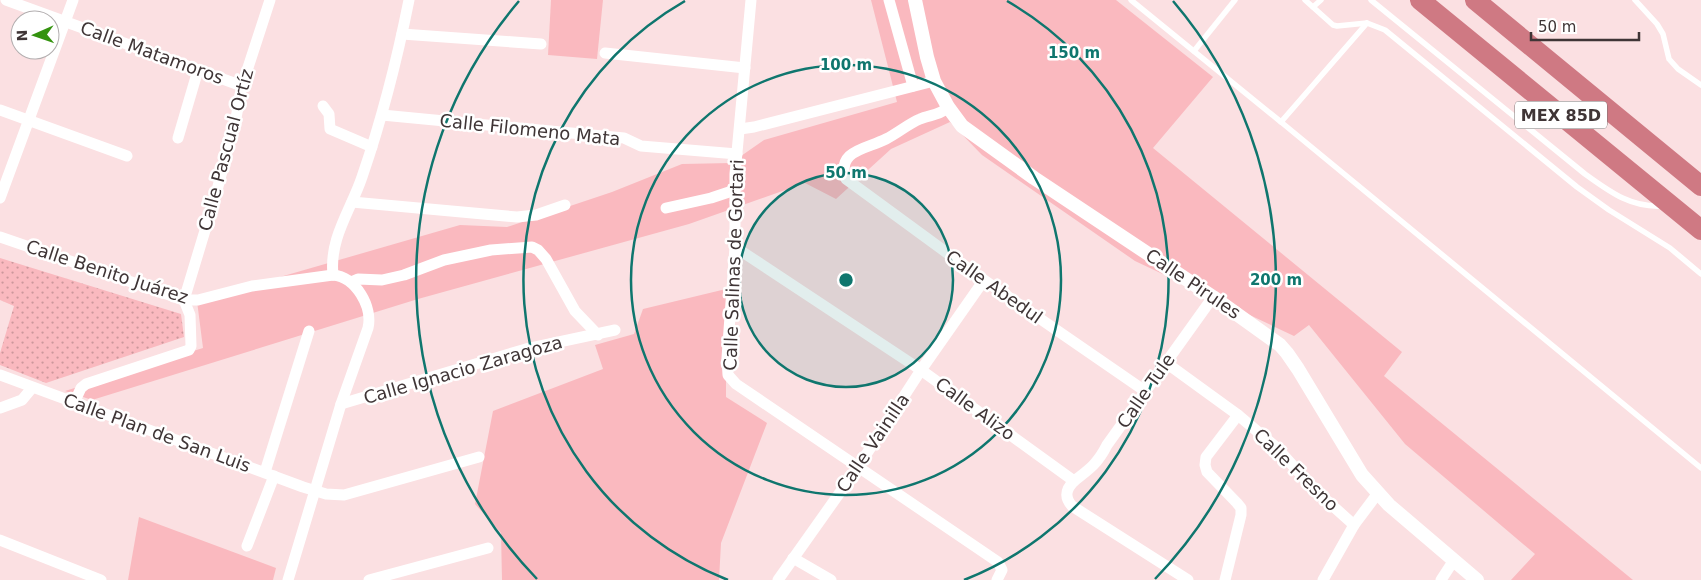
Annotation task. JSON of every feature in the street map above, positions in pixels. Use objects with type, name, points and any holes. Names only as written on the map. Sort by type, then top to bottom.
[{"type":"highway","name":"MEX 85D","points":[[1420,0],[1701,230]]},
{"type":"highway","name":"MEX 85D","points":[[1475,0],[1701,186]]},
{"type":"street","name":"Calle Matamoros","points":[[6,0],[242,86]]},
{"type":"street","points":[[0,198],[73,0]]},
{"type":"street","name":"Calle Pascual Ortíz","points":[[184,300],[236,118],[242,86],[270,0]]},
{"type":"street","points":[[288,580],[341,404],[370,320],[360,294],[351,282],[333,274],[332,258],[337,234],[362,178],[382,115],[410,0]]},
{"type":"street","name":"Calle Salinas de Gortari","points":[[750,0],[746,68],[734,190],[735,247],[727,358],[728,375],[736,384],[998,562],[1002,568],[997,580]]},
{"type":"street","points":[[889,0],[913,86]]},
{"type":"street","name":"Calle Pirules","points":[[915,0],[934,81],[954,117],[972,134],[1002,156],[1270,337],[1287,353],[1352,461],[1378,493],[1410,524],[1477,580]]},
{"type":"street","points":[[402,34],[542,44]]},
{"type":"street","points":[[605,53],[746,68]]},
{"type":"street","points":[[178,138],[198,70]]},
{"type":"street","points":[[740,129],[754,128],[934,81]]},
{"type":"street","points":[[323,106],[329,114],[330,129],[372,147]]},
{"type":"street","name":"Calle Abedul","points":[[948,107],[945,111],[917,120],[884,140],[852,154],[846,160],[842,169],[846,179],[984,280],[1145,391]]},
{"type":"street","points":[[0,110],[127,156]]},
{"type":"street","name":"Calle Filomeno Mata","points":[[382,115],[624,138],[641,146],[737,154]]},
{"type":"street","points":[[666,208],[711,198],[734,190]]},
{"type":"street","points":[[352,202],[517,217],[536,215],[565,205]]},
{"type":"street","name":"Calle Benito Juárez","points":[[0,237],[191,301],[260,284],[333,274]]},
{"type":"street","points":[[351,282],[358,279],[382,280],[404,276],[444,260],[491,250],[528,247],[538,250],[546,259],[575,310],[598,334]]},
{"type":"street","name":"Calle Alizo","points":[[735,247],[921,370],[1074,481]]},
{"type":"street","name":"Calle Vainilla","points":[[778,580],[858,467],[921,370],[984,280]]},
{"type":"street","name":"Calle Tule","points":[[1074,481],[1089,470],[1101,457],[1145,391],[1213,297]]},
{"type":"street","points":[[74,403],[81,388],[86,384],[190,350],[190,315],[184,300]]},
{"type":"street","name":"Calle Ignacio Zaragoza","points":[[341,404],[526,349],[615,330]]},
{"type":"street","points":[[247,546],[270,474],[308,331]]},
{"type":"street","name":"Calle Fresno","points":[[1166,362],[1238,415],[1277,448],[1314,489],[1354,525]]},
{"type":"street","name":"Calle Plan de San Luis","points":[[0,375],[314,491],[332,495],[344,494],[478,457]]},
{"type":"street","points":[[0,408],[22,400],[32,388]]},
{"type":"street","name":"Calle Fresno","points":[[1225,580],[1240,508],[1238,503],[1207,472],[1204,465],[1206,456],[1238,415]]},
{"type":"street","points":[[1074,481],[1066,492],[1068,502],[1072,506],[1188,580]]},
{"type":"street","points":[[1323,580],[1354,525],[1378,493]]},
{"type":"street","points":[[0,540],[101,580]]},
{"type":"street","points":[[369,580],[488,548]]},
{"type":"street","points":[[793,558],[831,580]]},
{"type":"street","points":[[1441,580],[1454,560]]},
{"type":"lane","points":[[1131,0],[1701,468]]},
{"type":"lane","points":[[1194,51],[1235,0]]},
{"type":"lane","points":[[1305,0],[1338,26],[1367,23],[1385,30],[1577,187],[1609,210],[1670,248],[1701,274]]},
{"type":"lane","points":[[1314,7],[1321,0]]},
{"type":"lane","points":[[1371,0],[1585,174],[1604,187],[1631,202],[1649,206],[1671,205]]},
{"type":"lane","points":[[1635,0],[1657,24],[1669,59],[1678,69],[1701,86]]},
{"type":"lane","points":[[1281,122],[1367,23]]},
{"type":"shaded area","points":[[551,0],[603,0],[597,59],[548,55]]},
{"type":"shaded area","points":[[871,0],[1116,0],[1213,77],[1153,148],[1402,352],[1384,376],[1633,580],[1511,580],[1535,554],[1405,444],[1309,325],[1294,336],[1135,261],[982,155],[950,122],[891,149],[836,199],[805,183],[689,224],[418,299],[92,400],[65,391],[203,348],[197,301],[460,225],[507,227],[612,192],[682,164],[731,163],[764,140],[897,102]]},
{"type":"shaded area","points":[[0,258],[181,314],[184,337],[46,383],[0,365],[0,353],[14,306],[0,300]]},
{"type":"shaded area","points":[[726,289],[726,397],[767,423],[721,543],[719,580],[502,580],[501,533],[475,504],[493,411],[603,369],[595,345],[634,334],[643,309]]},
{"type":"shaded area","points":[[139,517],[276,568],[273,580],[128,580]]}]
